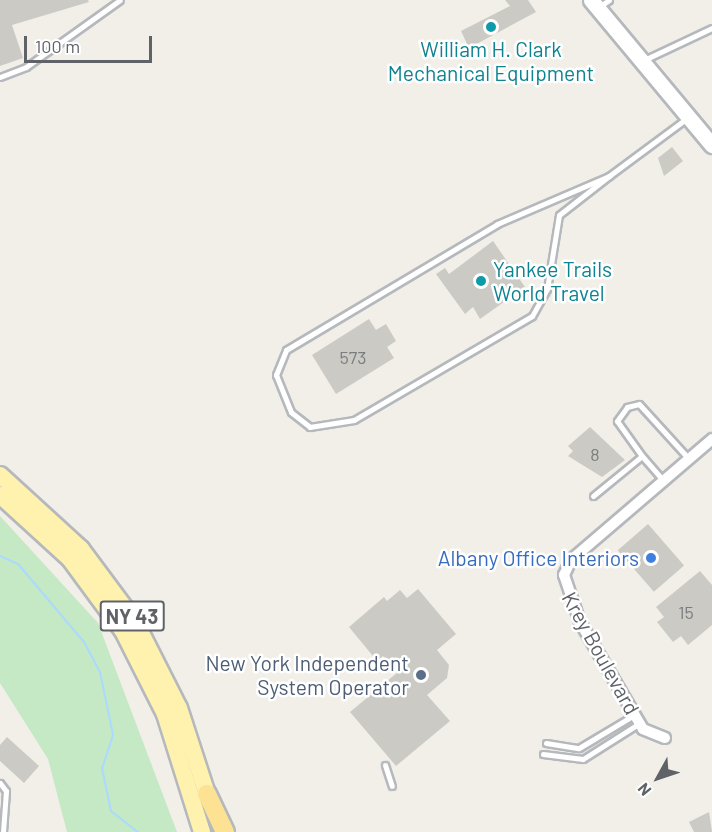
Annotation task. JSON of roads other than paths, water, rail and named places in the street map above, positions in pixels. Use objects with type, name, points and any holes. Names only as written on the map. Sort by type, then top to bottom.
[{"type":"highway","points":[[207,794],[217,832]]},
{"type":"highway","points":[[207,794],[225,832]]},
{"type":"main road","name":"NY 43","points":[[0,475],[81,549],[136,623],[179,708],[207,794]]},
{"type":"main road","name":"NY 43","points":[[0,495],[70,559],[123,631],[165,714],[202,832]]},
{"type":"street","points":[[599,3],[642,61],[712,145]]},
{"type":"street","name":"Krey Boulevard","points":[[665,738],[648,733],[638,719],[580,622],[564,575],[571,560],[711,441]]},
{"type":"lane","points":[[0,77],[34,61],[120,0]]},
{"type":"lane","points":[[642,61],[712,28]]},
{"type":"lane","points":[[609,176],[497,224],[286,350],[276,375],[291,412],[310,427],[354,420],[532,316],[547,289],[559,215],[689,117]]},
{"type":"lane","points":[[663,480],[642,456],[617,421],[627,407],[639,404],[689,459]]},
{"type":"lane","points":[[593,496],[642,456]]},
{"type":"lane","points":[[546,743],[579,748],[638,719]]},
{"type":"lane","points":[[543,754],[583,759],[638,719]]},
{"type":"lane","points":[[385,765],[392,786]]},
{"type":"lane","points":[[0,783],[6,791],[3,832]]},
{"type":"waterway","points":[[0,556],[18,564],[84,642],[100,672],[113,735],[102,768],[111,811],[138,832]]},
{"type":"place","name":"William H. Clark Mechanical Equipment","points":[[491,27]]},
{"type":"place","name":"Yankee Trails World Travel","points":[[481,281]]},
{"type":"place","name":"Albany Office Interiors","points":[[651,558]]},
{"type":"place","name":"New York Independent System Operator","points":[[421,675]]}]
